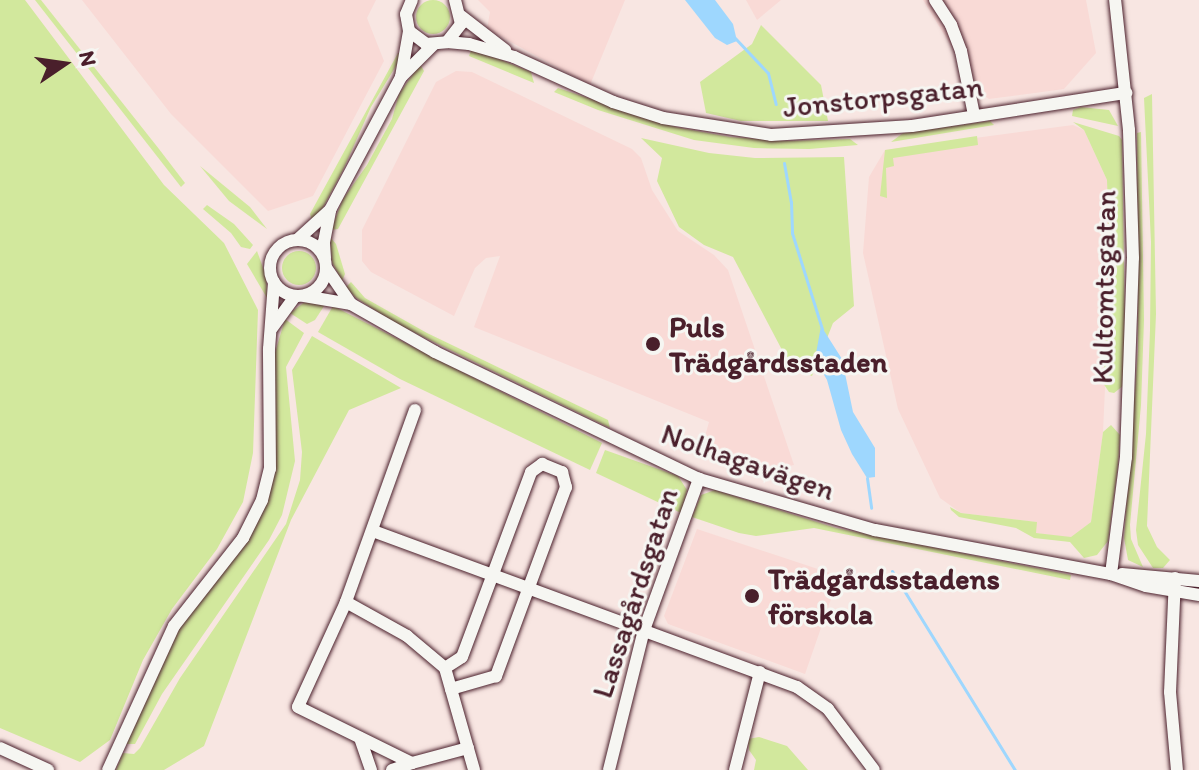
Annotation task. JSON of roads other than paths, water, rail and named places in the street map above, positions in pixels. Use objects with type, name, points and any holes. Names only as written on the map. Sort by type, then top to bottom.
[{"type":"street","points":[[401,77],[409,31],[406,14],[412,0]]},
{"type":"street","points":[[447,42],[458,31],[461,16],[455,0]]},
{"type":"street","points":[[935,0],[951,25],[961,51],[974,115]]},
{"type":"street","name":"Kultomtsgatan","points":[[1111,574],[1126,457],[1131,358],[1132,195],[1126,93],[1115,0]]},
{"type":"street","name":"Jonstorpsgatan","points":[[461,16],[514,57]]},
{"type":"street","points":[[272,328],[299,296],[320,286],[326,264],[324,242],[330,210],[401,77],[433,45],[419,41],[409,31]]},
{"type":"street","name":"Jonstorpsgatan","points":[[433,45],[447,42],[469,44],[514,57],[613,102],[663,118],[771,135],[861,132],[1126,93]]},
{"type":"street","points":[[108,770],[174,626],[243,538],[262,500],[270,469],[274,282],[270,266],[276,251],[297,240],[330,210]]},
{"type":"street","points":[[297,240],[313,244],[326,264]]},
{"type":"street","name":"Nolhagavägen","points":[[326,264],[351,304]]},
{"type":"street","points":[[274,282],[299,296]]},
{"type":"street","name":"Nolhagavägen","points":[[299,296],[351,304],[435,352],[699,479],[875,530],[1111,574],[1174,592],[1199,595]]},
{"type":"street","points":[[412,763],[298,707],[346,602],[415,410]]},
{"type":"street","points":[[445,668],[462,657],[531,472],[542,464],[562,472],[566,487],[496,676],[451,689]]},
{"type":"street","name":"Lassagårdsgatan","points":[[609,770],[644,630],[699,479]]},
{"type":"street","points":[[373,531],[760,672],[814,696],[835,717],[874,770]]},
{"type":"street","name":"Nolhagavägen","points":[[1111,574],[1199,581]]},
{"type":"street","points":[[1175,578],[1170,692],[1177,770]]},
{"type":"street","points":[[346,602],[407,636],[445,668],[474,770]]},
{"type":"street","points":[[735,770],[760,672]]},
{"type":"street","points":[[360,738],[371,770]]},
{"type":"street","points":[[0,748],[48,770]]},
{"type":"street","points":[[392,770],[468,748]]},
{"type":"water","points":[[685,0],[715,0],[733,24],[737,41],[727,45],[715,38]]},
{"type":"water","points":[[821,326],[842,359],[853,412],[875,448],[875,477],[867,478],[852,454],[841,430],[827,380],[815,359]]},
{"type":"waterway","points":[[735,38],[768,73],[776,104]]},
{"type":"waterway","points":[[784,163],[791,202],[792,233],[822,329]]},
{"type":"waterway","points":[[867,478],[871,508]]},
{"type":"waterway","points":[[892,571],[1015,770]]},
{"type":"place","name":"Puls Trädgårdsstaden","points":[[653,344]]},
{"type":"place","name":"Trädgårdsstadens förskola","points":[[752,596]]}]
